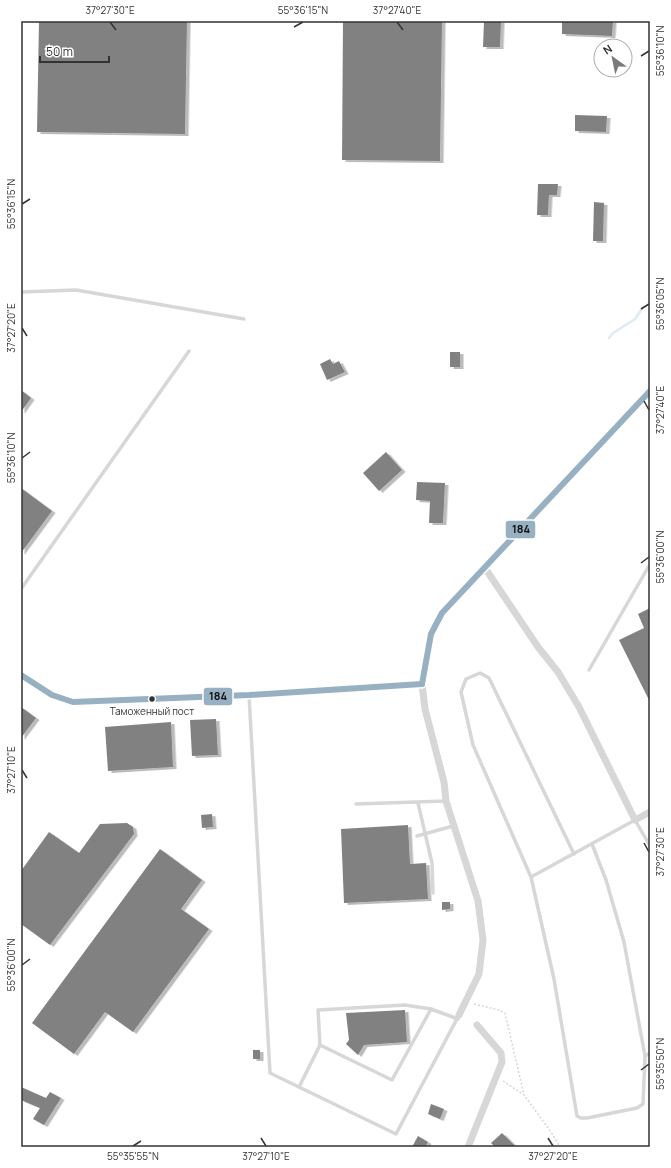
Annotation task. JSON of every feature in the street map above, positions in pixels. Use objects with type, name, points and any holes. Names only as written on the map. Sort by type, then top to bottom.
[{"type":"street","points":[[458,1017],[478,974],[483,940],[478,901],[446,801],[444,782],[425,709],[422,684],[431,634],[442,613],[650,390]]},
{"type":"street","points":[[485,568],[538,647],[558,672],[579,707],[635,820],[650,812]]},
{"type":"street","points":[[21,675],[47,693],[60,699],[73,702],[249,695],[422,684]]},
{"type":"street","points":[[468,1147],[502,1062],[501,1052],[477,1025]]},
{"type":"lane","points":[[21,292],[76,290],[244,319]]},
{"type":"lane","points":[[21,589],[189,351]]},
{"type":"lane","points":[[590,670],[650,564]]},
{"type":"lane","points":[[574,854],[489,678],[480,673],[466,679],[461,692],[473,745],[531,878],[554,979],[577,1116],[587,1118],[637,1108],[643,1104],[645,1056],[624,942],[606,880],[592,844]]},
{"type":"lane","points":[[249,695],[270,1073],[396,1134],[458,1017],[431,1009],[405,1005],[318,1010],[320,1045],[299,1087]]},
{"type":"lane","points":[[356,804],[446,801]]},
{"type":"lane","points":[[418,803],[432,864],[433,892]]},
{"type":"lane","points":[[531,878],[635,820],[650,846]]},
{"type":"lane","points":[[417,836],[454,825]]},
{"type":"lane","points":[[320,1045],[392,1080],[431,1009]]},
{"type":"lane","points":[[645,1056],[650,1053]]},
{"type":"path","points":[[466,1001],[500,1010],[505,1014],[524,1095]]},
{"type":"path","points":[[497,1077],[524,1095],[560,1147]]},
{"type":"building","points":[[39,21],[187,21],[185,134],[37,132]]},
{"type":"building","points":[[343,21],[442,21],[440,161],[342,160]]},
{"type":"building","points":[[484,21],[501,21],[500,47],[483,47]]},
{"type":"building","points":[[562,21],[613,21],[612,36],[562,34]]},
{"type":"building","points":[[575,115],[607,116],[606,132],[575,131]]},
{"type":"building","points":[[538,184],[558,184],[557,195],[549,195],[548,215],[537,215]]},
{"type":"building","points":[[594,202],[604,203],[603,241],[593,241]]},
{"type":"building","points":[[450,352],[460,352],[460,367],[450,367]]},
{"type":"building","points":[[330,359],[333,364],[339,361],[345,372],[327,380],[320,364]]},
{"type":"building","points":[[21,390],[31,398],[21,412]]},
{"type":"building","points":[[386,452],[402,470],[379,491],[363,473]]},
{"type":"building","points":[[417,482],[445,483],[443,523],[429,523],[430,501],[416,500]]},
{"type":"building","points":[[21,488],[52,511],[21,553]]},
{"type":"building","points":[[650,608],[650,702],[619,640],[644,628],[638,614]]},
{"type":"building","points":[[21,707],[36,718],[21,738]]},
{"type":"building","points":[[216,719],[218,755],[192,756],[190,720]]},
{"type":"building","points":[[171,722],[173,767],[108,771],[105,727]]},
{"type":"building","points":[[212,814],[213,827],[202,828],[201,815]]},
{"type":"building","points":[[127,823],[133,827],[134,834],[50,945],[21,924],[21,871],[49,832],[79,853],[100,824]]},
{"type":"building","points":[[408,825],[410,864],[426,863],[428,899],[344,903],[341,829]]},
{"type":"building","points":[[160,849],[202,880],[181,909],[209,929],[133,1032],[105,1012],[74,1054],[32,1023]]},
{"type":"building","points":[[442,902],[450,902],[450,909],[442,910]]},
{"type":"building","points":[[405,1010],[407,1042],[364,1045],[358,1055],[346,1044],[349,1040],[346,1013]]},
{"type":"building","points":[[253,1050],[260,1050],[260,1059],[253,1059]]},
{"type":"building","points":[[21,1087],[46,1098],[50,1092],[61,1098],[44,1125],[33,1119],[40,1108],[21,1100]]},
{"type":"building","points":[[431,1104],[444,1109],[440,1119],[428,1114]]},
{"type":"building","points":[[502,1133],[516,1147],[495,1147],[491,1143]]},
{"type":"building","points":[[418,1136],[428,1142],[425,1147],[412,1147]]},
{"type":"waterway","points":[[609,338],[613,333],[635,319],[643,307]]},
{"type":"transit line","name":"184","points":[[422,684],[431,634],[442,613],[650,391]]},
{"type":"transit line","name":"184","points":[[21,675],[52,695],[73,702],[249,695],[422,684]]},
{"type":"place","name":"Таможенный пост","points":[[152,699]]}]
